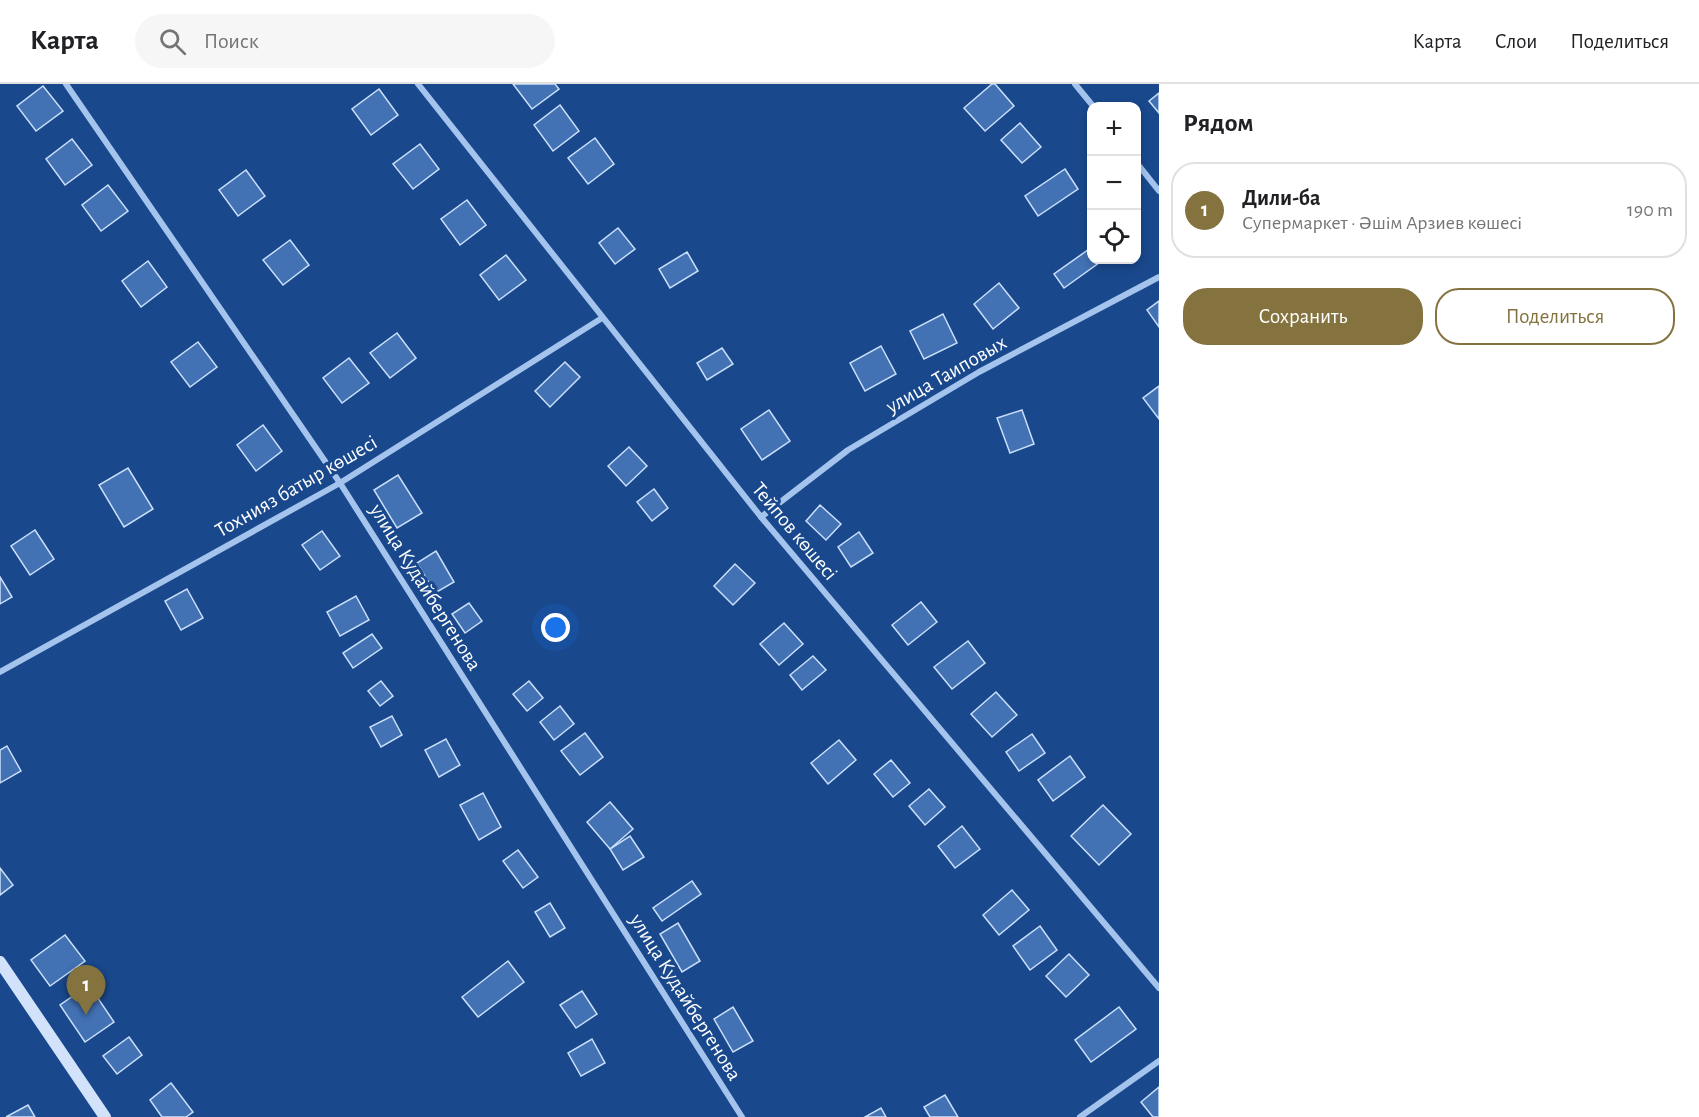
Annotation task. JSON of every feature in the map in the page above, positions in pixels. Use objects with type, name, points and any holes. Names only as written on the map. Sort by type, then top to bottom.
[{"type":"street","name":"улица Кудайбергенова","points":[[66,84],[340,483],[742,1117]]},
{"type":"street","name":"Тейпов көшесі","points":[[418,84],[761,518],[1159,988]]},
{"type":"street","points":[[1075,84],[1090,102]]},
{"type":"street","points":[[1141,167],[1159,191]]},
{"type":"street","name":"улица Таиповых","points":[[761,518],[848,450],[979,372],[1159,277]]},
{"type":"street","name":"Тохнияз батыр көшесі","points":[[0,672],[340,483],[602,318]]},
{"type":"street","points":[[0,962],[105,1117]]},
{"type":"street","points":[[1080,1117],[1159,1061]]},
{"type":"building","points":[[513,84],[555,84],[559,89],[532,109]]},
{"type":"building","points":[[992,84],[995,84],[1014,106],[985,131],[964,108]]},
{"type":"building","points":[[43,86],[63,111],[36,131],[17,106]]},
{"type":"building","points":[[379,89],[398,115],[371,135],[352,109]]},
{"type":"building","points":[[1159,93],[1159,113],[1149,101]]},
{"type":"building","points":[[560,105],[579,131],[553,151],[534,125]]},
{"type":"building","points":[[1020,123],[1041,147],[1022,163],[1001,140]]},
{"type":"building","points":[[595,138],[614,164],[588,184],[568,158]]},
{"type":"building","points":[[72,139],[92,165],[65,185],[46,159]]},
{"type":"building","points":[[420,144],[439,169],[413,189],[393,164]]},
{"type":"building","points":[[1065,169],[1078,189],[1038,216],[1025,196]]},
{"type":"building","points":[[246,170],[265,196],[238,216],[219,190]]},
{"type":"building","points":[[108,185],[128,211],[101,231],[82,205]]},
{"type":"building","points":[[467,200],[486,225],[460,245],[441,219]]},
{"type":"building","points":[[618,228],[635,249],[615,264],[599,243]]},
{"type":"building","points":[[290,240],[309,265],[283,285],[263,260]]},
{"type":"building","points":[[1087,251],[1087,264],[1097,264],[1064,288],[1054,274]]},
{"type":"building","points":[[687,252],[698,271],[670,288],[659,269]]},
{"type":"building","points":[[506,255],[526,280],[499,300],[480,275]]},
{"type":"building","points":[[148,261],[167,287],[141,307],[122,281]]},
{"type":"building","points":[[999,283],[1019,308],[993,329],[974,304]]},
{"type":"building","points":[[1159,301],[1159,327],[1147,310]]},
{"type":"building","points":[[943,314],[957,343],[924,359],[910,331]]},
{"type":"building","points":[[397,333],[416,358],[390,378],[370,353]]},
{"type":"building","points":[[198,342],[217,367],[190,387],[171,362]]},
{"type":"building","points":[[881,346],[896,374],[865,391],[850,363]]},
{"type":"building","points":[[722,348],[733,364],[707,380],[697,363]]},
{"type":"building","points":[[349,358],[369,383],[342,403],[323,378]]},
{"type":"building","points":[[565,362],[580,377],[550,407],[535,391]]},
{"type":"building","points":[[1159,386],[1159,419],[1143,398]]},
{"type":"building","points":[[769,410],[790,441],[762,460],[741,429]]},
{"type":"building","points":[[1022,410],[1034,444],[1010,453],[997,418]]},
{"type":"building","points":[[263,425],[282,451],[256,471],[237,445]]},
{"type":"building","points":[[629,447],[647,466],[626,486],[608,466]]},
{"type":"building","points":[[128,468],[153,509],[124,527],[99,485]]},
{"type":"building","points":[[398,475],[422,513],[397,528],[374,490]]},
{"type":"building","points":[[654,489],[668,508],[652,521],[637,502]]},
{"type":"building","points":[[820,505],[841,524],[826,540],[806,521]]},
{"type":"building","points":[[35,530],[54,559],[30,575],[11,546]]},
{"type":"building","points":[[322,531],[340,556],[320,570],[302,545]]},
{"type":"building","points":[[859,532],[873,553],[851,567],[838,547]]},
{"type":"building","points":[[436,551],[454,582],[435,593],[417,563]]},
{"type":"building","points":[[735,564],[755,583],[733,605],[714,586]]},
{"type":"building","points":[[0,577],[12,597],[0,604]]},
{"type":"building","points":[[187,589],[203,618],[181,630],[165,601]]},
{"type":"building","points":[[356,596],[369,620],[340,636],[327,612]]},
{"type":"building","points":[[921,602],[937,622],[908,645],[892,625]]},
{"type":"building","points":[[469,603],[482,621],[465,633],[452,614]]},
{"type":"building","points":[[784,623],[803,644],[779,665],[760,644]]},
{"type":"building","points":[[372,634],[382,648],[353,668],[343,653]]},
{"type":"building","points":[[968,641],[985,663],[952,689],[934,667]]},
{"type":"building","points":[[813,656],[826,670],[802,690],[790,675]]},
{"type":"building","points":[[381,681],[393,696],[380,706],[368,691]]},
{"type":"building","points":[[529,681],[543,698],[527,711],[513,694]]},
{"type":"building","points":[[996,692],[1017,715],[992,737],[971,714]]},
{"type":"building","points":[[560,706],[574,724],[554,740],[540,722]]},
{"type":"building","points":[[392,716],[402,735],[381,747],[370,727]]},
{"type":"building","points":[[585,733],[603,757],[580,775],[561,751]]},
{"type":"building","points":[[1032,734],[1045,753],[1019,771],[1006,752]]},
{"type":"building","points":[[446,739],[460,765],[439,777],[425,750]]},
{"type":"building","points":[[839,740],[856,760],[828,784],[811,763]]},
{"type":"building","points":[[7,746],[21,771],[0,783],[0,750]]},
{"type":"building","points":[[1070,756],[1085,777],[1053,801],[1038,780]]},
{"type":"building","points":[[891,760],[910,783],[893,797],[874,774]]},
{"type":"building","points":[[929,789],[945,807],[925,825],[909,806]]},
{"type":"building","points":[[483,793],[501,827],[479,840],[460,805]]},
{"type":"building","points":[[610,802],[633,829],[610,849],[587,822]]},
{"type":"building","points":[[1103,805],[1131,834],[1099,865],[1071,836]]},
{"type":"building","points":[[962,826],[980,849],[955,868],[938,846]]},
{"type":"building","points":[[630,836],[644,857],[623,870],[610,849]]},
{"type":"building","points":[[518,850],[538,877],[523,888],[503,861]]},
{"type":"building","points":[[0,868],[13,885],[0,895]]},
{"type":"building","points":[[692,881],[701,894],[662,921],[653,908]]},
{"type":"building","points":[[1012,890],[1029,910],[999,935],[983,915]]},
{"type":"building","points":[[550,903],[565,928],[550,937],[535,912]]},
{"type":"building","points":[[678,923],[700,961],[682,972],[660,934]]},
{"type":"building","points":[[1040,926],[1057,950],[1030,970],[1013,946]]},
{"type":"building","points":[[65,935],[85,961],[50,986],[31,960]]},
{"type":"building","points":[[1069,954],[1089,975],[1066,997],[1046,976]]},
{"type":"building","points":[[508,961],[524,982],[478,1017],[462,997]]},
{"type":"building","points":[[89,985],[114,1022],[85,1042],[60,1005]]},
{"type":"building","points":[[582,991],[597,1014],[576,1028],[560,1005]]},
{"type":"building","points":[[733,1007],[753,1041],[733,1052],[714,1019]]},
{"type":"building","points":[[1119,1007],[1136,1029],[1091,1062],[1075,1040]]},
{"type":"building","points":[[129,1037],[142,1055],[117,1074],[103,1056]]},
{"type":"building","points":[[592,1039],[605,1063],[581,1076],[568,1053]]},
{"type":"building","points":[[171,1083],[193,1112],[186,1117],[162,1117],[150,1100]]},
{"type":"building","points":[[1159,1087],[1159,1117],[1153,1117],[1141,1102]]},
{"type":"building","points":[[945,1095],[958,1117],[930,1117],[924,1107]]},
{"type":"building","points":[[28,1105],[35,1117],[6,1117]]},
{"type":"building","points":[[881,1108],[886,1117],[865,1117]]},
{"type":"place","name":"Дили-ба","points":[[86,1015]]}]
